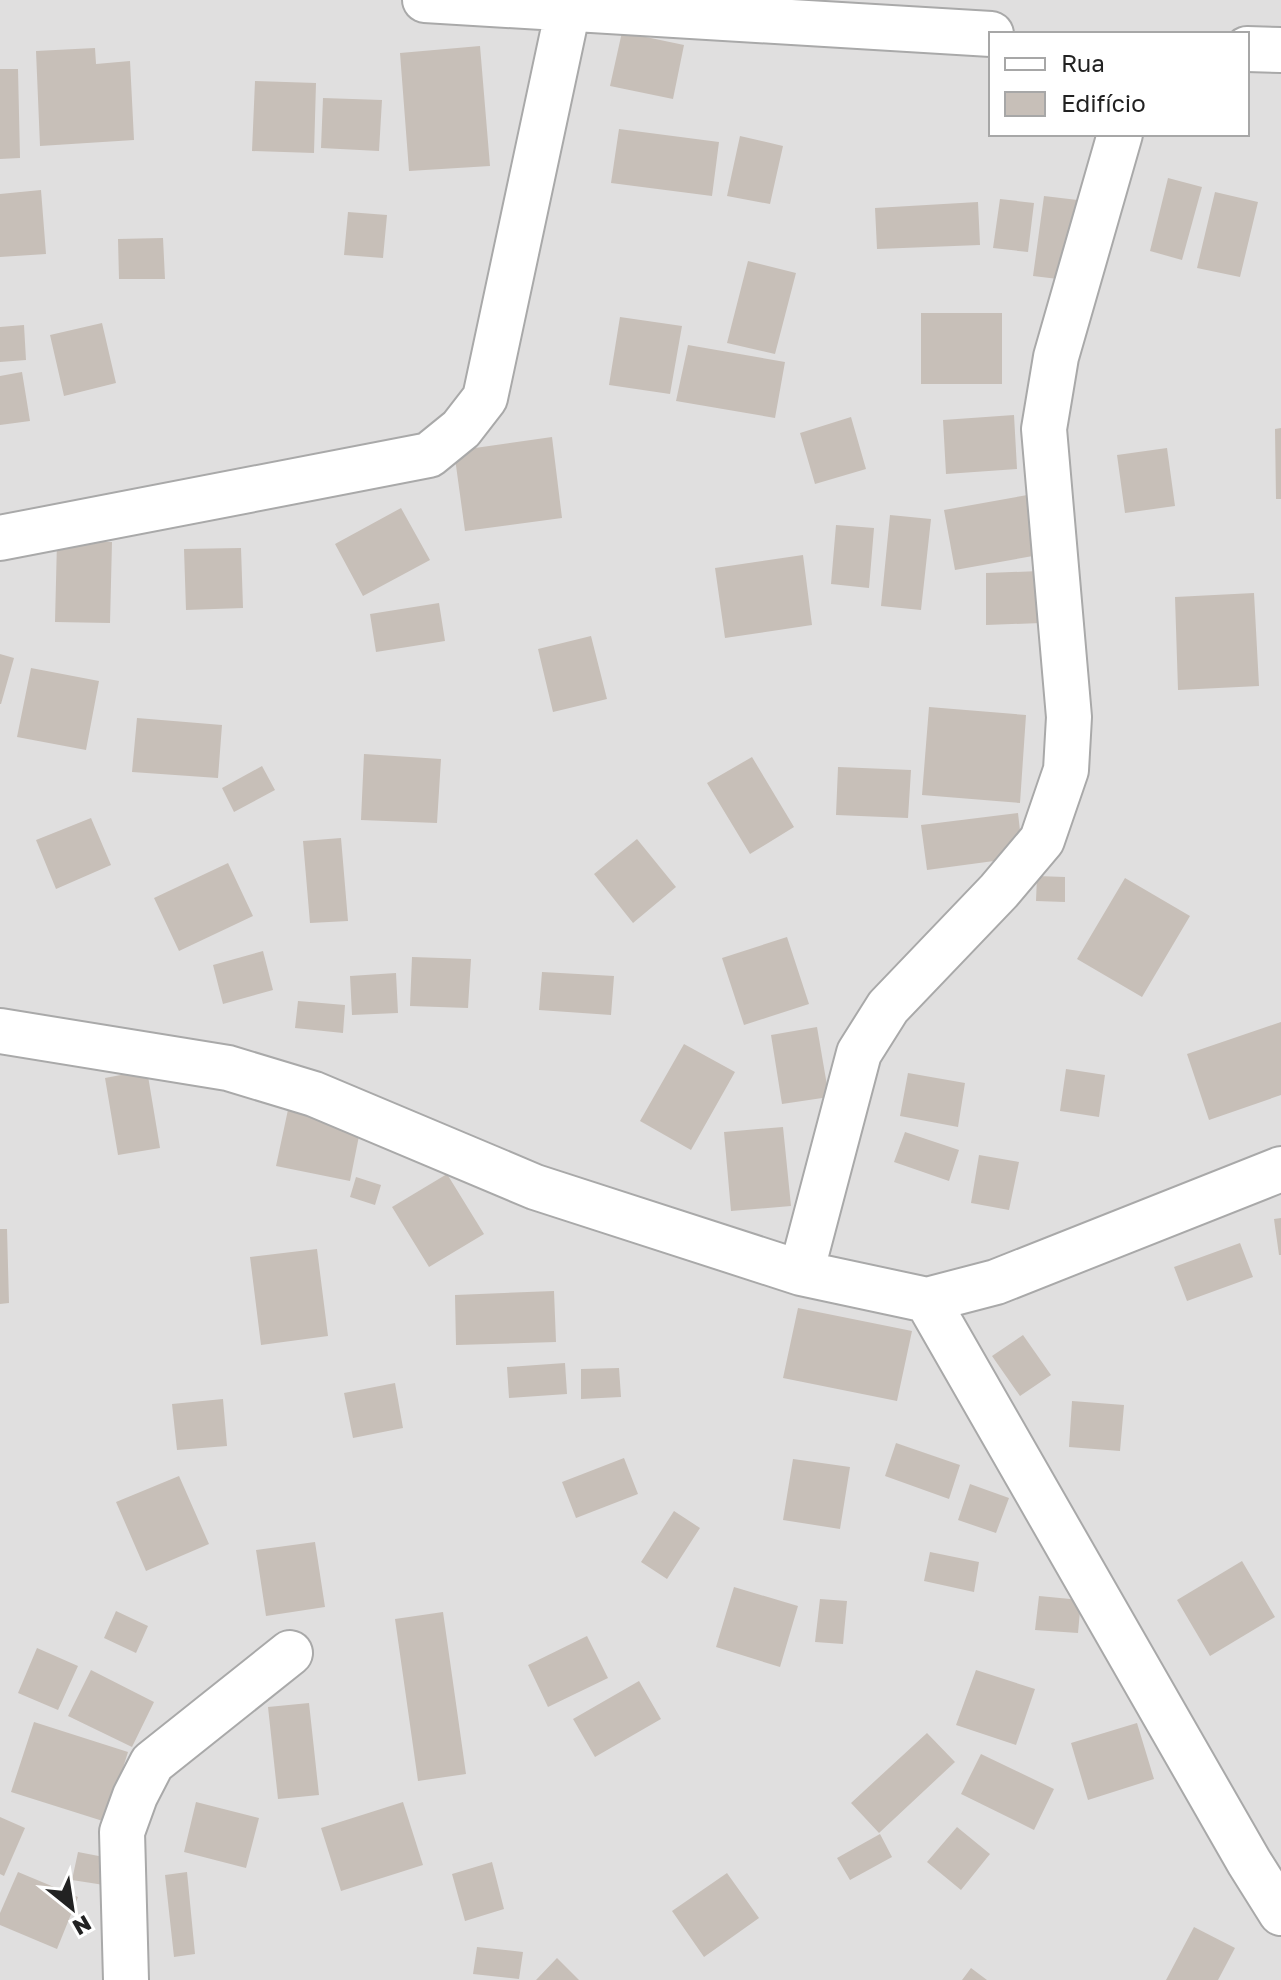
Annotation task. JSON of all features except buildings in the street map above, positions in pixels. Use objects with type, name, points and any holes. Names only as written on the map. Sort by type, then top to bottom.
[{"type":"street","points":[[425,0],[568,9],[797,11],[989,34]]},
{"type":"street","points":[[0,538],[429,455],[461,429],[485,398],[568,9]]},
{"type":"street","points":[[1249,49],[1281,50]]},
{"type":"street","points":[[801,1273],[859,1053],[888,1007],[999,891],[1042,840],[1066,770],[1069,717],[1044,429],[1056,357],[1119,136]]},
{"type":"street","points":[[0,1031],[228,1068],[314,1094],[535,1187],[801,1273],[927,1300],[996,1282],[1281,1169]]},
{"type":"street","points":[[927,1300],[1281,1913]]},
{"type":"street","points":[[126,1980],[122,1832],[135,1796],[152,1763],[290,1653]]},
{"type":"shaded area","points":[[0,0],[1281,0],[1281,1980],[0,1980]]}]
